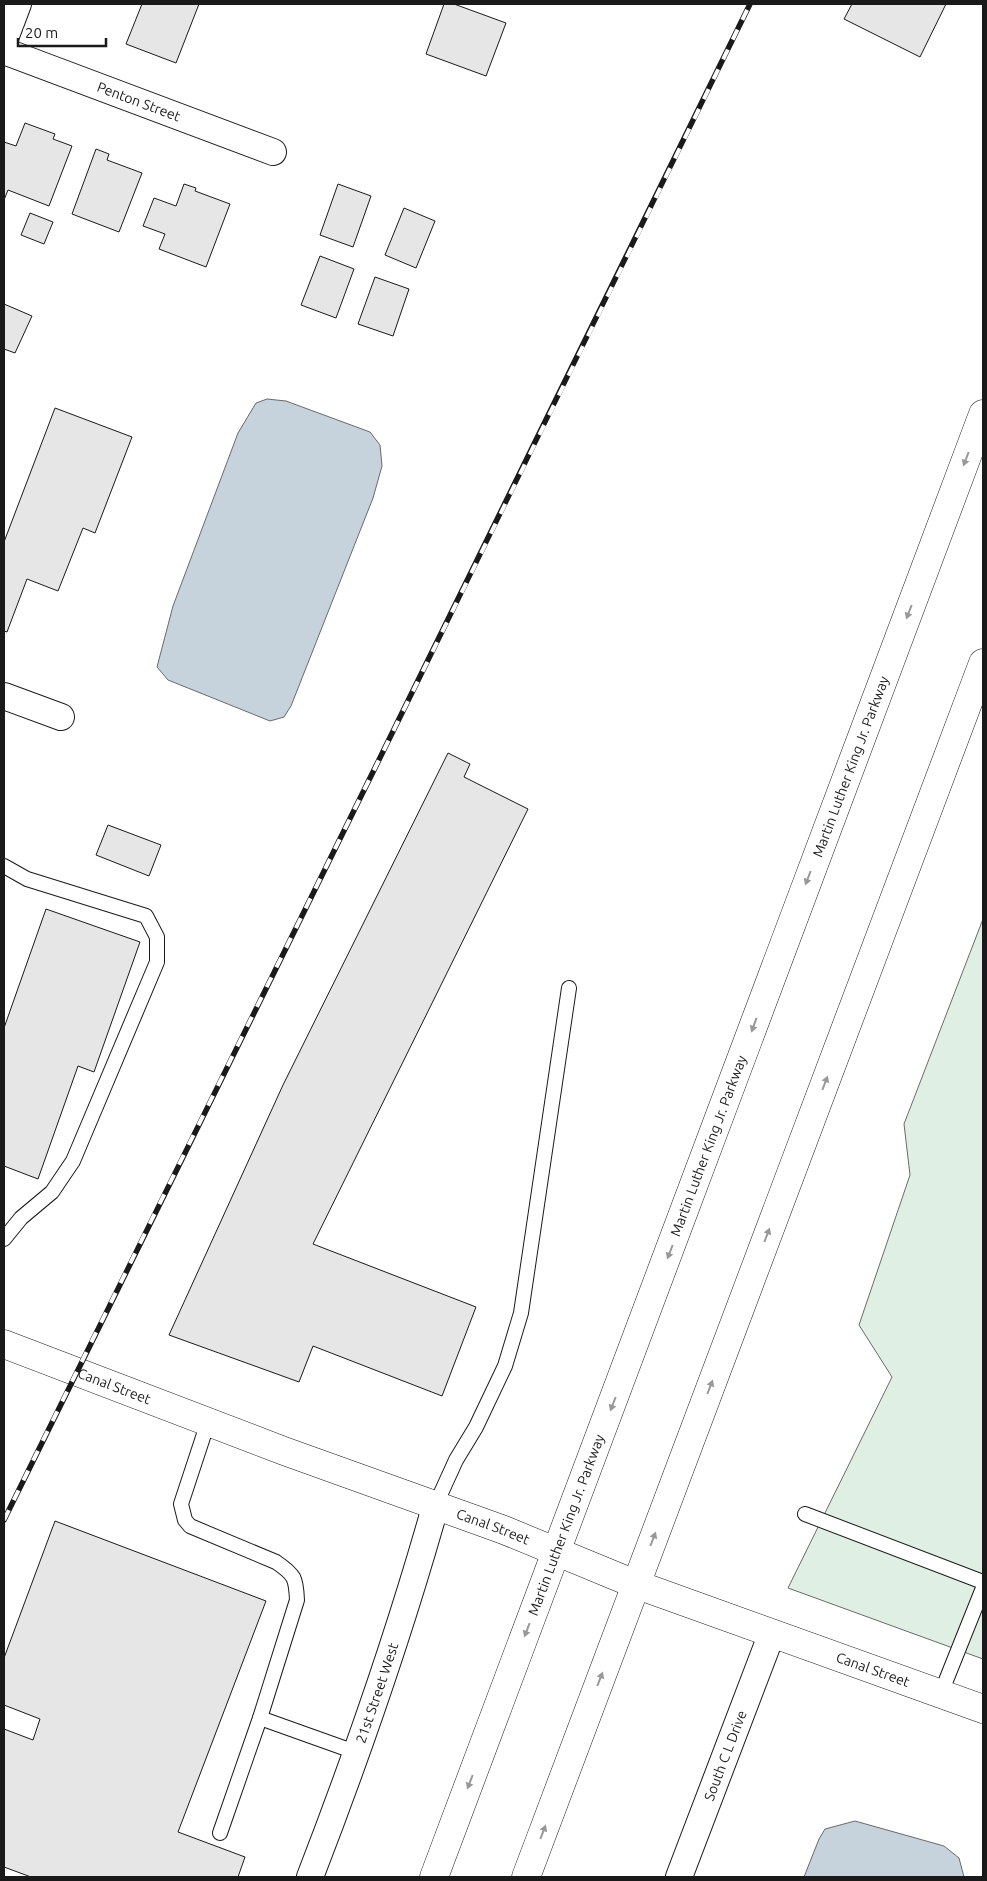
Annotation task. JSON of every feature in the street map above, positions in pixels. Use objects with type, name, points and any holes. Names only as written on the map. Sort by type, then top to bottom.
[{"type":"main road","name":"Martin Luther King Jr. Parkway","points":[[434,1877],[983,414]]},
{"type":"main road","points":[[526,1877],[983,662]]},
{"type":"main road","name":"Canal Street","points":[[4,1344],[284,1452],[436,1504],[635,1584],[983,1709]]},
{"type":"street","points":[[4,41],[18,4]]},
{"type":"street","name":"Penton Street","points":[[4,51],[273,152]]},
{"type":"street","points":[[4,696],[61,717]]},
{"type":"street","name":"21st Street West","points":[[310,1877],[358,1754],[394,1647],[436,1504]]},
{"type":"street","name":"South C L Drive","points":[[679,1877],[772,1633]]},
{"type":"lane","points":[[4,866],[27,879],[146,916],[157,937],[157,962],[73,1161],[52,1192],[21,1218],[4,1239]]},
{"type":"lane","points":[[436,1504],[456,1460],[476,1427],[505,1366],[521,1313],[569,988]]},
{"type":"lane","points":[[208,1422],[181,1504],[185,1520],[190,1526],[276,1562],[289,1571],[296,1580],[297,1600],[260,1718],[220,1833]]},
{"type":"lane","points":[[805,1514],[983,1582]]},
{"type":"lane","points":[[941,1693],[983,1588]]},
{"type":"lane","points":[[260,1718],[358,1754]]},
{"type":"green space","points":[[983,919],[983,1659],[788,1588],[892,1377],[859,1325],[910,1175],[904,1124]]},
{"type":"shaded area","points":[[267,399],[286,401],[370,432],[380,445],[382,466],[373,498],[291,706],[284,717],[270,721],[168,680],[157,667],[173,606],[238,433],[256,403]]},
{"type":"shaded area","points":[[855,1821],[944,1846],[959,1858],[964,1877],[804,1877],[825,1829]]},
{"type":"building","points":[[142,4],[199,4],[176,63],[126,44]]},
{"type":"building","points":[[444,4],[454,4],[506,23],[486,76],[426,54]]},
{"type":"building","points":[[852,4],[946,4],[920,57],[844,19]]},
{"type":"building","points":[[25,123],[55,134],[53,139],[72,146],[49,206],[8,190],[4,200],[4,142],[16,146]]},
{"type":"building","points":[[96,149],[109,154],[107,160],[142,173],[119,232],[72,214]]},
{"type":"building","points":[[184,184],[196,188],[195,191],[230,204],[206,267],[159,249],[165,234],[143,226],[154,198],[176,206]]},
{"type":"building","points":[[338,184],[371,196],[353,247],[320,235]]},
{"type":"building","points":[[404,208],[435,221],[416,268],[385,255]]},
{"type":"building","points":[[30,213],[53,222],[44,244],[21,235]]},
{"type":"building","points":[[320,256],[354,269],[336,318],[301,305]]},
{"type":"building","points":[[375,277],[409,289],[393,336],[358,324]]},
{"type":"building","points":[[4,304],[32,316],[15,353],[4,349]]},
{"type":"building","points":[[55,408],[132,437],[95,533],[83,528],[58,591],[27,579],[7,632],[4,631],[4,542]]},
{"type":"building","points":[[448,753],[470,764],[464,777],[528,809],[313,1244],[476,1307],[442,1396],[313,1346],[299,1382],[169,1335],[283,1085]]},
{"type":"building","points":[[108,825],[161,845],[149,876],[96,855]]},
{"type":"building","points":[[46,909],[140,942],[94,1072],[78,1066],[38,1179],[4,1166],[4,1028]]},
{"type":"building","points":[[55,1521],[266,1601],[178,1832],[245,1857],[238,1877],[31,1877],[4,1867],[4,1729],[33,1740],[40,1719],[4,1705],[4,1658]]},
{"type":"railway","points":[[4,1520],[565,384],[750,4]]}]
